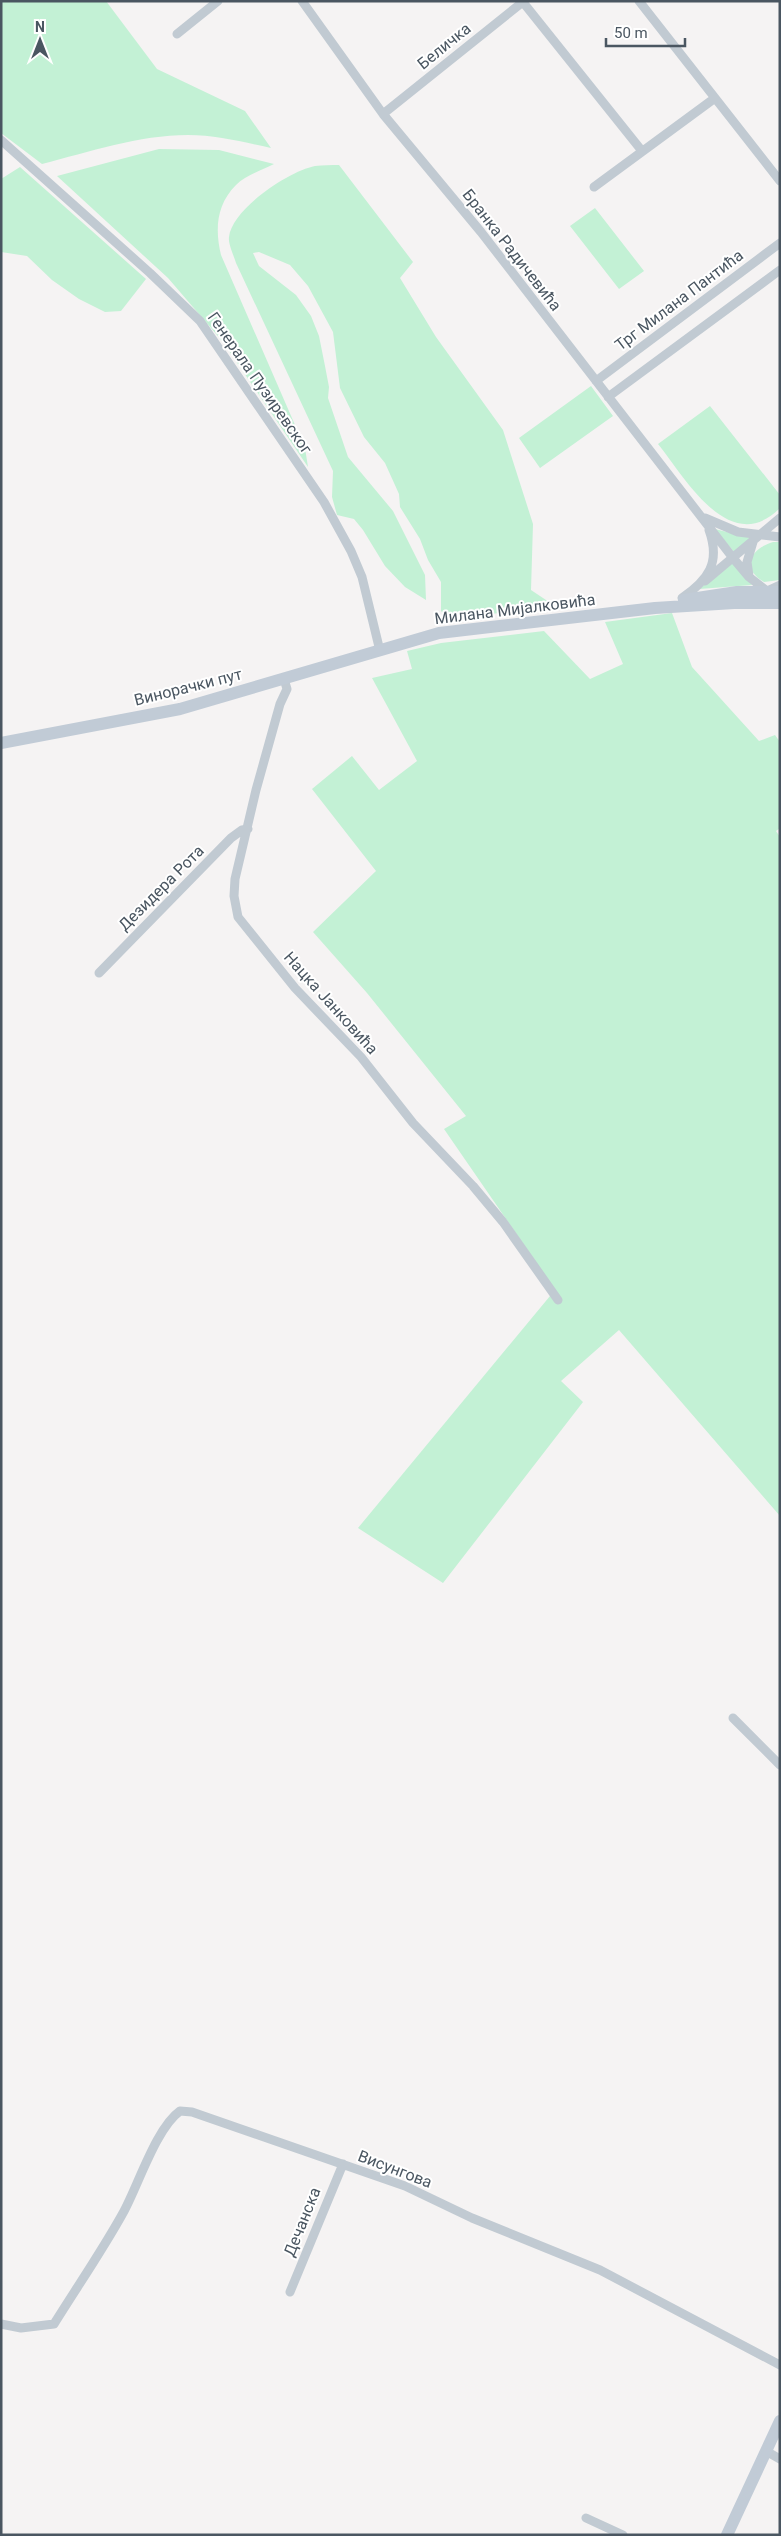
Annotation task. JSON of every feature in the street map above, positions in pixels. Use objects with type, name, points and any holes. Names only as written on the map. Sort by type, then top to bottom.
[{"type":"street","points":[[176,34],[218,1]]},
{"type":"street","name":"Бранка Радичевића","points":[[302,1],[383,114],[480,232],[733,558],[749,577],[774,592]]},
{"type":"street","points":[[639,1],[780,181]]},
{"type":"street","points":[[523,2],[642,151]]},
{"type":"street","name":"Беличка","points":[[383,114],[523,2]]},
{"type":"street","points":[[594,187],[715,98]]},
{"type":"street","name":"Генерала Пузиревског","points":[[1,140],[200,321],[324,502],[351,551],[362,577],[380,651]]},
{"type":"street","name":"Трг Милана Пантића","points":[[596,381],[780,243]]},
{"type":"street","points":[[608,397],[780,270]]},
{"type":"street","points":[[700,516],[727,530],[756,538],[780,537]]},
{"type":"street","points":[[679,601],[780,518]]},
{"type":"street","points":[[705,581],[710,571],[714,554],[708,525]]},
{"type":"street","points":[[749,577],[747,562],[756,538]]},
{"type":"street","points":[[734,603],[774,592],[780,585]]},
{"type":"street","points":[[774,592],[780,598]]},
{"type":"street","name":"Милана Мијалковића","points":[[655,608],[714,594],[774,592]]},
{"type":"street","name":"Милана Мијалковића","points":[[380,651],[439,633],[655,608],[734,603],[780,603]]},
{"type":"street","name":"Винорачки пут","points":[[1,743],[180,709],[380,651]]},
{"type":"street","name":"Нацка Јанковића","points":[[284,679],[287,689],[280,704],[256,790],[235,879],[234,896],[238,917],[295,988],[361,1057],[414,1123],[473,1186],[503,1222],[558,1300]]},
{"type":"street","name":"Дезидера Рота","points":[[99,972],[231,838],[242,830],[248,829]]},
{"type":"street","points":[[733,1718],[780,1765]]},
{"type":"street","name":"Висунгова","points":[[1,2324],[21,2328],[54,2324],[122,2213],[162,2133],[174,2115],[180,2111],[192,2112],[405,2186],[472,2218],[600,2270],[780,2365]]},
{"type":"street","name":"Дечанска","points":[[290,2292],[342,2164]]},
{"type":"street","points":[[727,2535],[780,2420]]},
{"type":"street","points":[[766,2451],[780,2459]]},
{"type":"street","points":[[586,2518],[623,2535]]},
{"type":"green space","points":[[1,1],[106,1],[157,69],[245,111],[271,148],[209,136],[170,136],[114,145],[42,164],[1,133]]},
{"type":"green space","points":[[159,149],[219,150],[274,164],[244,179],[229,193],[224,201],[219,218],[219,246],[221,255],[305,448],[308,467],[223,342],[168,278],[57,176]]},
{"type":"green space","points":[[339,165],[413,262],[400,278],[436,337],[503,430],[533,524],[531,590],[552,604],[451,621],[441,611],[441,582],[428,560],[420,539],[400,507],[399,494],[385,463],[364,437],[340,388],[333,332],[308,286],[290,265],[259,252],[253,253],[259,266],[296,295],[311,316],[319,336],[329,387],[328,398],[348,457],[393,511],[425,575],[426,600],[405,587],[385,566],[354,519],[337,515],[332,497],[333,471],[236,263],[229,237],[232,226],[240,215],[263,193],[277,183],[304,169],[315,166]]},
{"type":"green space","points":[[20,167],[146,279],[121,311],[105,312],[79,299],[52,280],[27,256],[1,252],[1,179]]},
{"type":"green space","points":[[595,208],[644,271],[619,289],[570,226]]},
{"type":"green space","points":[[591,386],[613,416],[540,468],[519,438]]},
{"type":"green space","points":[[710,406],[780,495],[780,508],[762,521],[744,524],[727,519],[711,508],[696,493],[658,444]]},
{"type":"green space","points":[[715,529],[751,538],[734,552]]},
{"type":"green space","points":[[773,542],[780,542],[780,580],[764,582],[752,571],[751,559],[759,549]]},
{"type":"green space","points":[[733,562],[752,585],[699,589]]},
{"type":"green space","points":[[672,613],[692,667],[759,741],[775,735],[780,742],[780,828],[776,831],[780,837],[780,1516],[619,1330],[561,1381],[583,1402],[443,1583],[358,1528],[555,1290],[444,1129],[466,1116],[367,993],[313,932],[376,871],[312,789],[352,756],[379,790],[417,761],[372,678],[412,669],[407,651],[441,643],[544,631],[590,679],[623,664],[605,622]]}]
